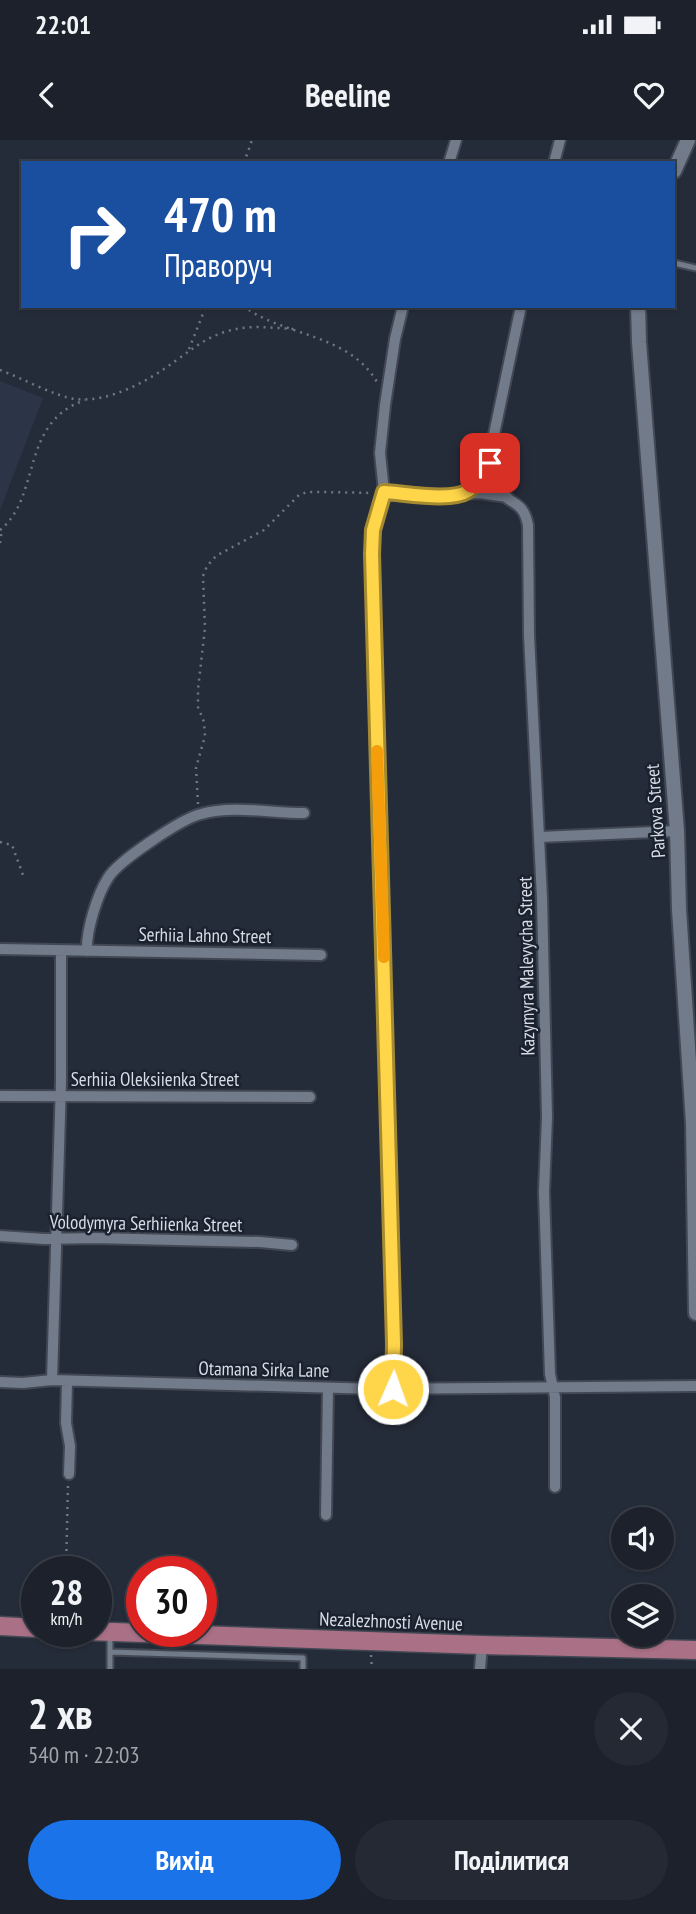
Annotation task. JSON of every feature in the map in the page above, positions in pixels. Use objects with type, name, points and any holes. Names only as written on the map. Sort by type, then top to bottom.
[{"type":"main road","points":[[0,1626],[21,1627]]},
{"type":"main road","name":"Nezalezhnosti Avenue","points":[[112,1632],[696,1650]]},
{"type":"street","points":[[450,161],[456,140]]},
{"type":"street","points":[[555,161],[560,140]]},
{"type":"street","points":[[675,169],[688,140]]},
{"type":"street","points":[[393,1389],[384,909],[372,554],[373,530],[384,492],[380,453],[385,405],[402,308]]},
{"type":"street","points":[[465,493],[474,484],[489,458],[521,308]]},
{"type":"street","name":"Parkova Street","points":[[638,308],[677,831],[679,909],[692,1027],[696,1313]]},
{"type":"street","name":"Kazymyra Malevycha Street","points":[[489,458],[498,488],[522,508],[528,525],[529,635],[540,837],[547,1103],[544,1192],[551,1374],[554,1387],[555,1486]]},
{"type":"street","points":[[384,492],[446,495],[465,493],[506,497]]},
{"type":"street","points":[[87,951],[88,933],[102,890],[115,869],[185,820],[200,814],[240,810],[304,813]]},
{"type":"street","points":[[540,837],[677,831]]},
{"type":"street","name":"Serhiia Lahno Street","points":[[0,949],[321,955]]},
{"type":"street","points":[[52,1380],[61,952]]},
{"type":"street","name":"Serhiia Oleksiienka Street","points":[[0,1096],[310,1097]]},
{"type":"street","name":"Volodymyra Serhiienka Street","points":[[0,1236],[292,1245]]},
{"type":"street","name":"Otamana Sirka Lane","points":[[0,1382],[52,1380],[393,1389],[696,1386]]},
{"type":"street","points":[[67,1381],[69,1474]]},
{"type":"street","points":[[326,1515],[328,1388]]},
{"type":"street","points":[[480,1669],[482,1645]]},
{"type":"lane","points":[[675,263],[696,268]]},
{"type":"lane","points":[[288,1658],[289,1639]]},
{"type":"lane","points":[[110,1647],[110,1669]]},
{"type":"lane","points":[[110,1652],[303,1658],[303,1669]]},
{"type":"path","points":[[245,161],[252,140]]},
{"type":"path","points":[[187,352],[205,308]]},
{"type":"path","points":[[246,308],[330,342],[358,360],[378,385],[385,405]]},
{"type":"path","points":[[0,370],[60,395],[90,399],[107,396],[140,382],[212,337],[239,328],[294,329]]},
{"type":"path","points":[[0,543],[1,529],[14,513],[50,424],[64,410],[90,399]]},
{"type":"path","points":[[200,814],[196,768],[205,736],[198,698],[205,628],[203,576],[207,566],[216,556],[264,530],[299,495],[307,492],[384,492]]},
{"type":"path","points":[[0,842],[12,845],[23,875]]},
{"type":"path","points":[[66,1556],[69,1474]]},
{"type":"shaded area","points":[[0,381],[43,398],[0,510]]},
{"type":"slow traffic","points":[[377,751],[384,957]]},
{"type":"route","points":[[393,1389],[384,909],[375,683],[373,530],[384,492],[446,495],[465,493],[474,484],[489,458],[490,463]]}]
